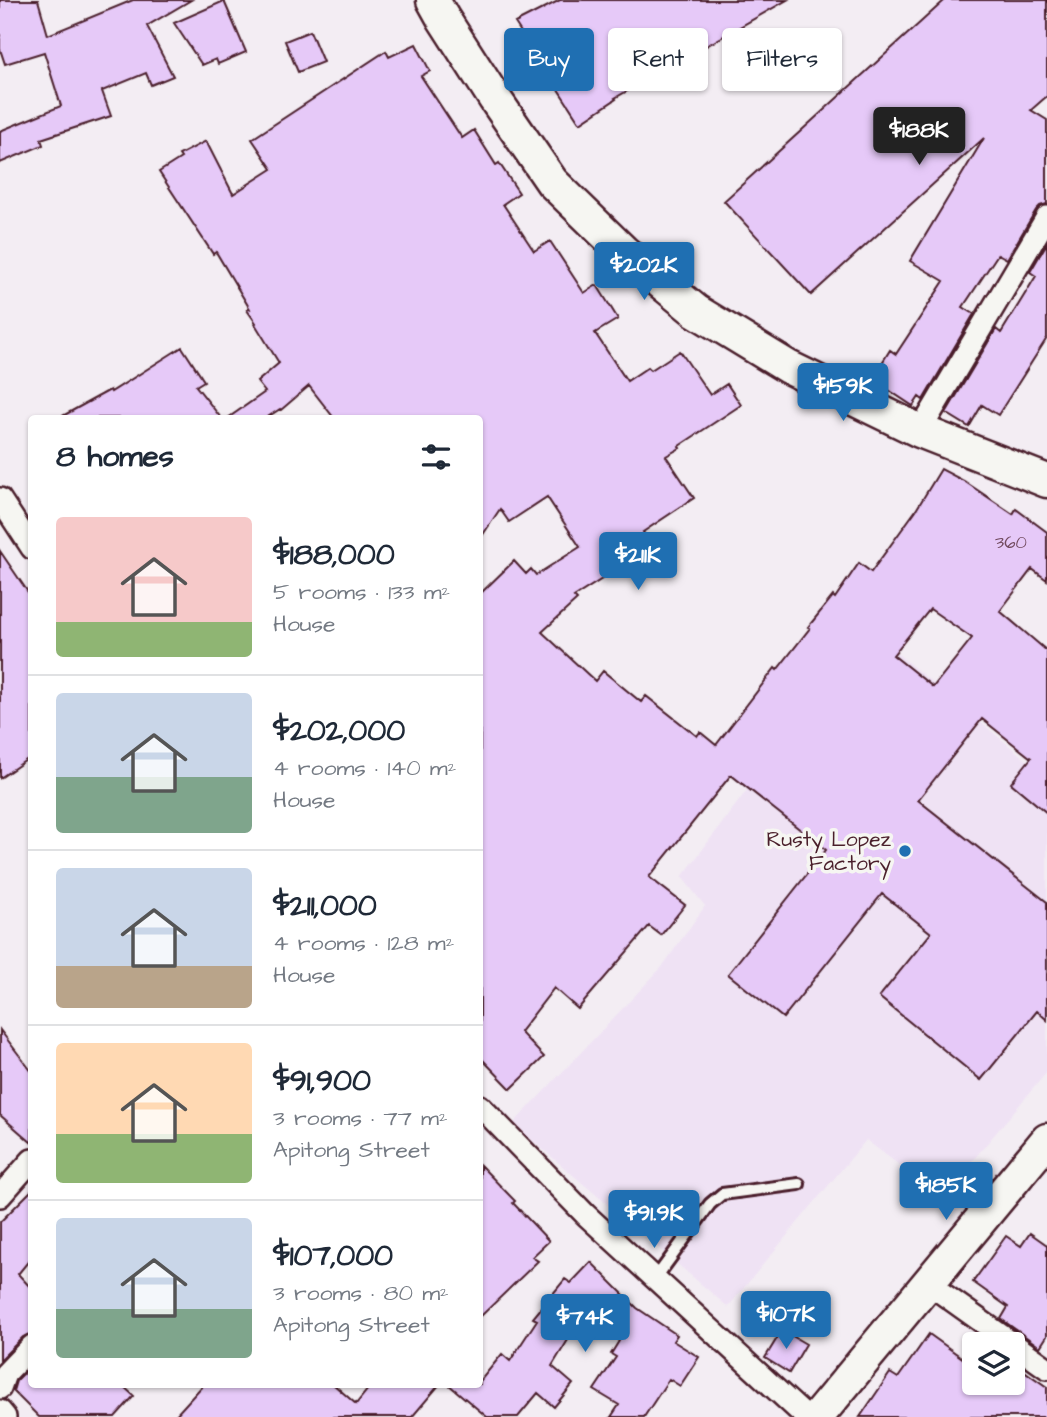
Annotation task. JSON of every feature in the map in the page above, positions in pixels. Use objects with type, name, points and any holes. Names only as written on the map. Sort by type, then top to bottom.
[{"type":"main road","points":[[433,0],[495,99],[552,182],[624,252],[696,311],[788,367],[920,431],[1047,481]]},
{"type":"main road","points":[[817,1417],[1047,1140]]},
{"type":"street","points":[[920,431],[1047,217]]},
{"type":"street","points":[[0,499],[28,542]]},
{"type":"street","points":[[483,1109],[586,1215],[806,1417]]},
{"type":"street","points":[[0,1196],[28,1164]]},
{"type":"street","points":[[929,1284],[1047,1368]]},
{"type":"street","points":[[0,1388],[5,1374],[28,1350]]},
{"type":"street","points":[[0,1411],[5,1417]]},
{"type":"lane","points":[[655,1279],[710,1204],[722,1194],[799,1184]]},
{"type":"shaded area","points":[[859,622],[1047,777],[1047,1072],[942,1197],[866,1140],[728,1307],[513,1124],[662,967],[705,906],[682,877],[747,790],[733,778]]},
{"type":"building","points":[[0,0],[38,0],[48,35],[133,0],[191,0],[147,26],[173,76],[151,85],[146,73],[102,91],[111,116],[41,139],[43,145],[0,163],[0,131],[61,106],[44,52],[5,64],[0,49]]},
{"type":"building","points":[[560,0],[787,0],[738,28],[722,28],[722,37],[708,45],[708,28],[608,28],[608,91],[627,91],[580,123],[559,91],[594,91],[594,28],[518,28],[515,23]]},
{"type":"building","points":[[945,0],[1047,0],[1047,96],[1031,110],[1047,120],[1047,204],[1036,210],[1007,259],[998,254],[963,307],[974,314],[923,400],[919,397],[913,406],[872,379],[890,350],[896,354],[944,281],[910,261],[984,138],[811,295],[724,201]]},
{"type":"building","points":[[224,1],[246,52],[218,64],[216,59],[202,65],[174,23]]},
{"type":"building","points":[[310,31],[323,62],[298,72],[285,41]]},
{"type":"building","points":[[416,44],[430,71],[421,76],[462,138],[474,130],[496,165],[499,163],[519,193],[503,204],[534,251],[550,241],[584,293],[597,285],[618,319],[595,333],[627,381],[648,367],[651,370],[680,351],[710,395],[727,384],[741,405],[666,456],[694,498],[643,532],[648,540],[620,558],[624,565],[574,597],[577,600],[542,632],[595,681],[603,671],[641,702],[646,696],[697,736],[700,732],[716,745],[833,596],[835,598],[859,563],[871,572],[916,510],[941,469],[1013,514],[1016,509],[1047,532],[1047,580],[1032,569],[1000,611],[1047,651],[1047,813],[1011,783],[1031,758],[982,719],[918,800],[1047,902],[1047,1020],[1037,1011],[981,1080],[879,997],[931,933],[882,894],[783,1018],[728,974],[826,850],[731,775],[649,877],[685,905],[661,935],[649,926],[578,1009],[554,988],[520,1032],[544,1057],[511,1089],[483,1060],[483,591],[514,561],[526,574],[531,569],[536,575],[580,547],[547,497],[509,522],[500,509],[483,534],[483,415],[332,415],[309,386],[281,410],[271,415],[232,415],[265,392],[257,382],[279,363],[216,252],[213,254],[159,172],[181,158],[179,155],[206,141],[233,194],[272,169],[252,139],[386,51],[389,57]],"holes":[[[930,609],[972,638],[933,687],[893,655]]]},
{"type":"building","points":[[1047,243],[1047,338],[998,415],[982,405],[969,427],[946,413],[996,329],[1001,333],[1036,276],[1030,272]]},
{"type":"building","points":[[182,347],[204,381],[196,386],[219,415],[64,415],[110,390],[111,392]]},
{"type":"building","points":[[0,551],[28,592],[28,759],[0,778]]},
{"type":"building","points":[[0,1030],[28,1067],[28,1140],[0,1115]]},
{"type":"building","points":[[483,1168],[549,1241],[532,1257],[538,1261],[483,1314]]},
{"type":"building","points":[[28,1194],[28,1262],[18,1274],[28,1285],[28,1335],[0,1360],[0,1222]]},
{"type":"building","points":[[1030,1233],[1047,1245],[1047,1336],[1040,1347],[1025,1336],[1025,1332],[1019,1332],[1001,1319],[1008,1307],[973,1282],[1006,1236],[1021,1246]]},
{"type":"building","points":[[591,1262],[637,1308],[677,1335],[673,1341],[699,1357],[680,1386],[669,1379],[644,1417],[611,1417],[619,1405],[594,1390],[616,1357],[611,1354],[619,1341],[587,1309],[552,1366],[573,1384],[554,1407],[538,1393],[518,1417],[487,1417],[453,1388],[483,1388],[483,1377],[502,1354],[510,1361],[537,1320],[533,1318],[565,1279],[571,1283]]},
{"type":"building","points":[[782,1330],[806,1344],[789,1373],[765,1358]]},
{"type":"building","points":[[929,1334],[962,1358],[962,1395],[1025,1395],[1025,1371],[1047,1387],[1047,1417],[860,1417],[890,1373],[898,1378]]},
{"type":"building","points":[[28,1369],[28,1388],[125,1388],[134,1396],[115,1417],[39,1417],[13,1391],[16,1381]]},
{"type":"building","points":[[200,1388],[338,1388],[356,1404],[369,1388],[437,1388],[412,1417],[174,1417]]},
{"type":"place","name":"Rusty Lopez Factory","points":[[905,851]]}]
